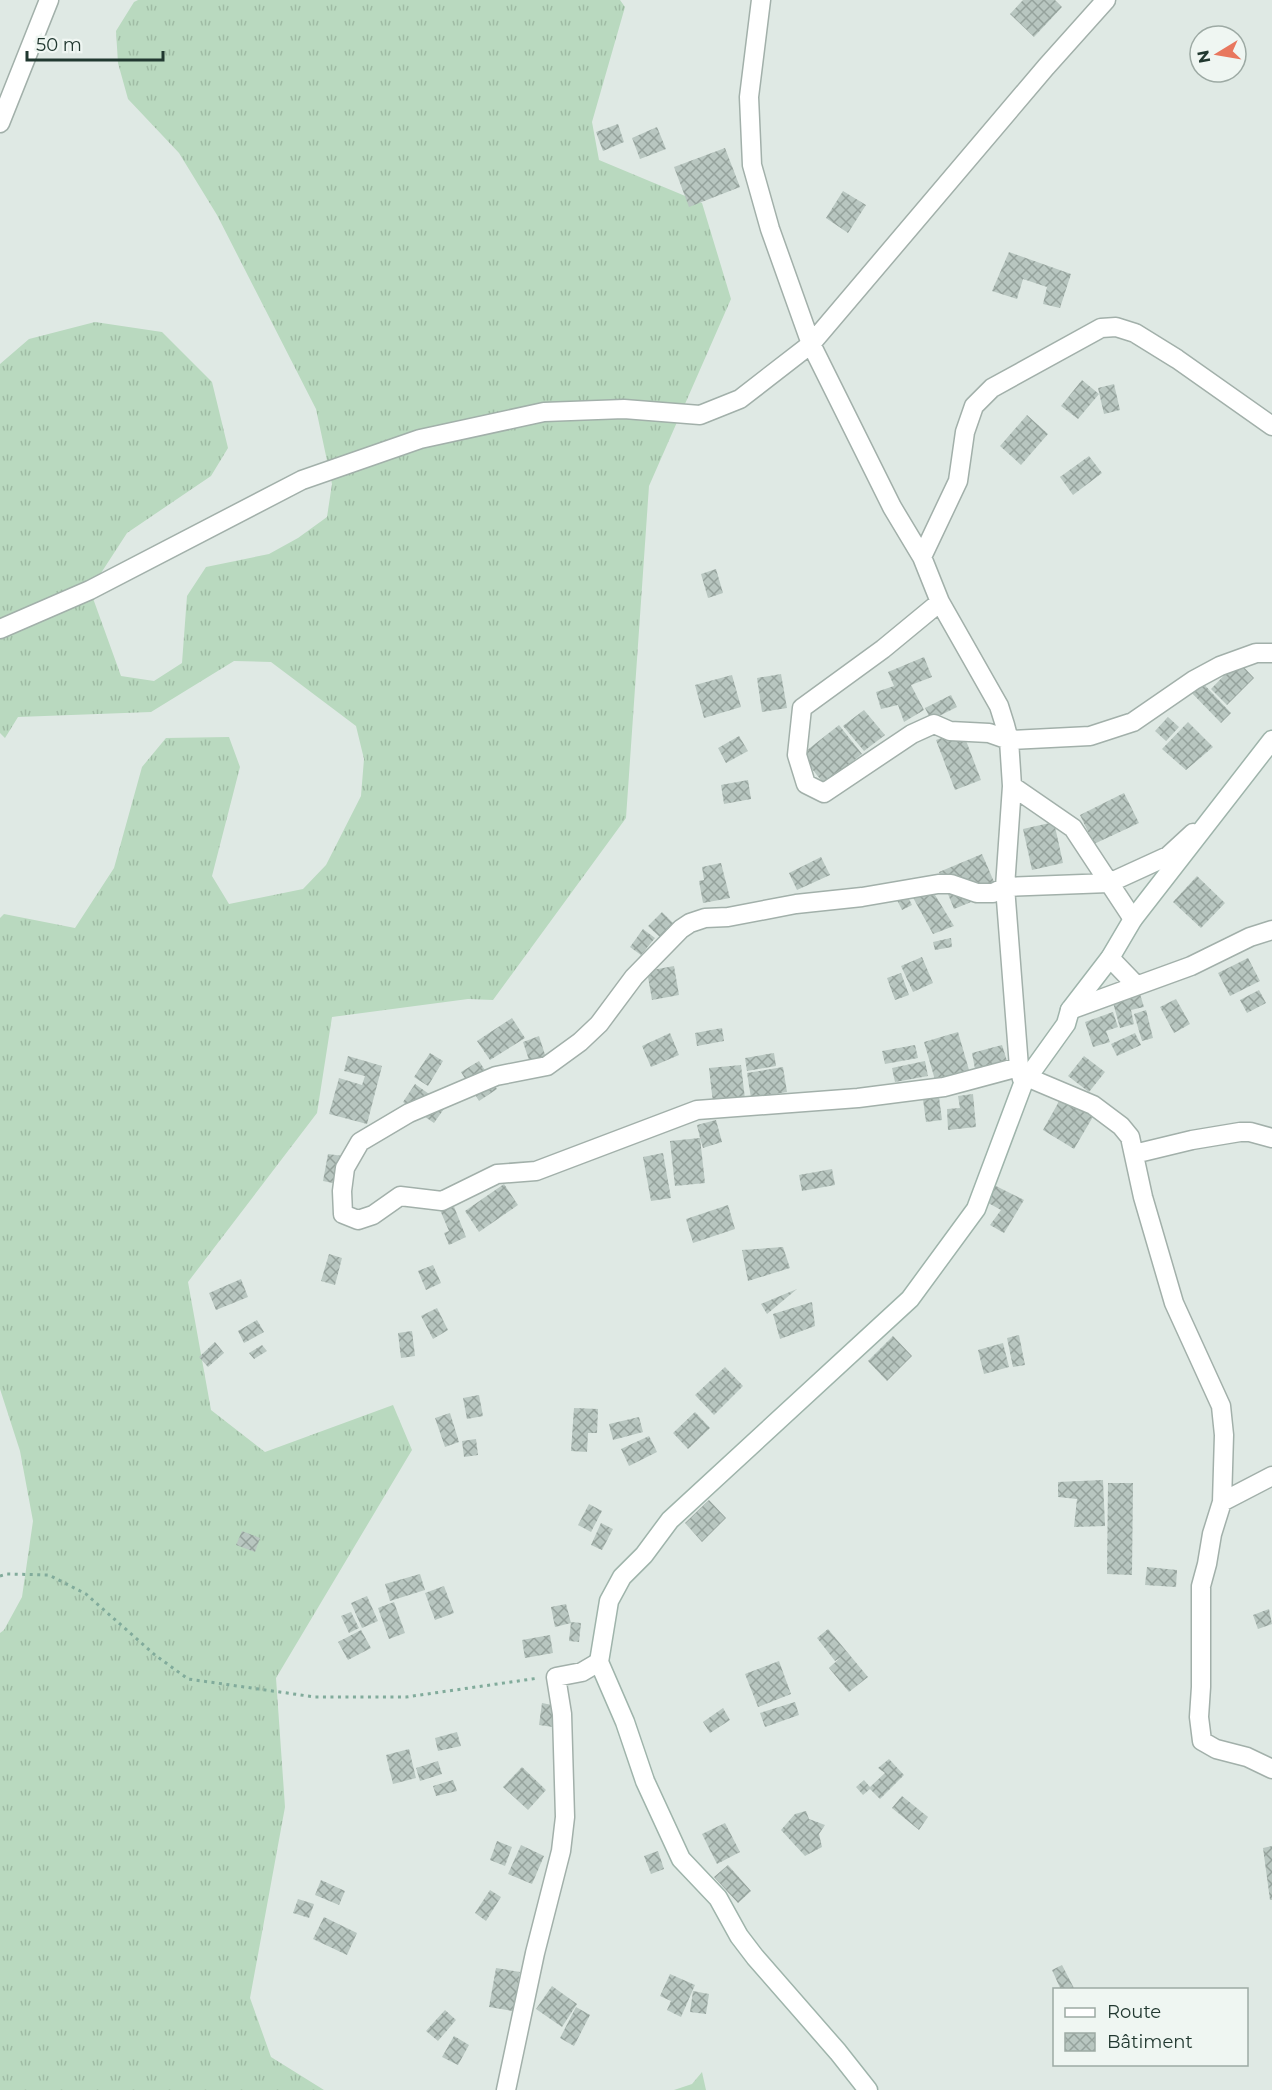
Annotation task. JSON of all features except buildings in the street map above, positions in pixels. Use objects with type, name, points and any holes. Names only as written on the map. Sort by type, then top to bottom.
[{"type":"street","points":[[0,123],[49,0]]},
{"type":"street","points":[[761,0],[749,97],[752,165],[770,229],[812,344],[892,507],[922,557],[940,602],[999,706],[1009,740],[1012,786],[1005,886],[1024,1076]]},
{"type":"street","points":[[0,629],[90,590],[302,480],[420,440],[544,412],[624,409],[700,416],[740,399],[812,344],[1046,67],[1106,0]]},
{"type":"street","points":[[922,557],[958,481],[965,432],[974,406],[992,388],[1101,328],[1116,327],[1135,333],[1177,359],[1272,426]]},
{"type":"street","points":[[940,602],[884,648],[802,708],[797,755],[806,784],[824,793],[912,734],[934,724],[950,731],[989,733],[1009,740],[1090,736],[1133,722],[1194,680],[1220,666],[1256,653],[1272,653]]},
{"type":"street","points":[[868,2090],[755,1957],[734,1927],[718,1898],[681,1859],[645,1781],[625,1722],[599,1662],[609,1601],[622,1577],[644,1555],[669,1520],[910,1299],[976,1209],[1024,1076],[1066,1024],[1070,1010],[1110,958],[1133,919],[1272,740]]},
{"type":"street","points":[[1012,786],[1072,828],[1133,919]]},
{"type":"street","points":[[1210,817],[1168,856],[1109,883],[1005,886],[993,893],[977,893],[951,884],[938,884],[690,922],[681,928],[634,977],[599,1024],[580,1042],[547,1066],[496,1076],[409,1113],[360,1142],[345,1168],[342,1191],[343,1214],[358,1220],[373,1215],[399,1196],[442,1201],[497,1174],[536,1171],[697,1110],[858,1098],[1024,1076],[1093,1106],[1121,1126],[1130,1137],[1143,1197],[1174,1303],[1221,1406],[1224,1435],[1222,1502],[1200,1586],[1199,1717],[1202,1741],[1216,1749],[1239,1754],[1272,1769]]},
{"type":"street","points":[[1070,1010],[1191,966],[1250,937],[1272,930]]},
{"type":"street","points":[[1110,958],[1136,985]]},
{"type":"street","points":[[1134,1154],[1192,1140],[1240,1132],[1272,1138]]},
{"type":"street","points":[[1222,1502],[1272,1476]]},
{"type":"street","points":[[506,2090],[535,1953],[561,1851],[565,1817],[562,1714],[556,1677],[582,1672],[599,1662]]},
{"type":"path","points":[[0,1576],[7,1574],[49,1575],[86,1593],[155,1655],[188,1679],[315,1697],[406,1697],[541,1678]]},
{"type":"green space","points":[[138,0],[620,0],[625,7],[592,122],[599,160],[702,203],[731,299],[649,486],[626,818],[493,1000],[468,999],[332,1017],[317,1113],[188,1282],[211,1410],[265,1452],[393,1405],[412,1450],[276,1678],[285,1807],[250,1998],[271,2057],[324,2090],[0,2090],[0,1633],[4,1630],[22,1597],[33,1521],[20,1451],[0,1389],[0,918],[4,914],[75,928],[114,868],[142,767],[166,738],[229,737],[240,767],[212,876],[229,904],[303,889],[326,865],[361,796],[364,759],[356,726],[271,662],[234,661],[151,712],[18,717],[5,738],[0,733],[0,364],[29,339],[95,322],[162,332],[212,382],[228,448],[211,476],[127,533],[90,590],[121,676],[154,681],[182,663],[187,596],[206,567],[269,554],[298,538],[327,517],[332,484],[316,409],[217,215],[179,153],[128,99],[118,63],[116,31],[134,2]]},
{"type":"green space","points":[[702,2072],[706,2090],[674,2090],[692,2084]]}]
